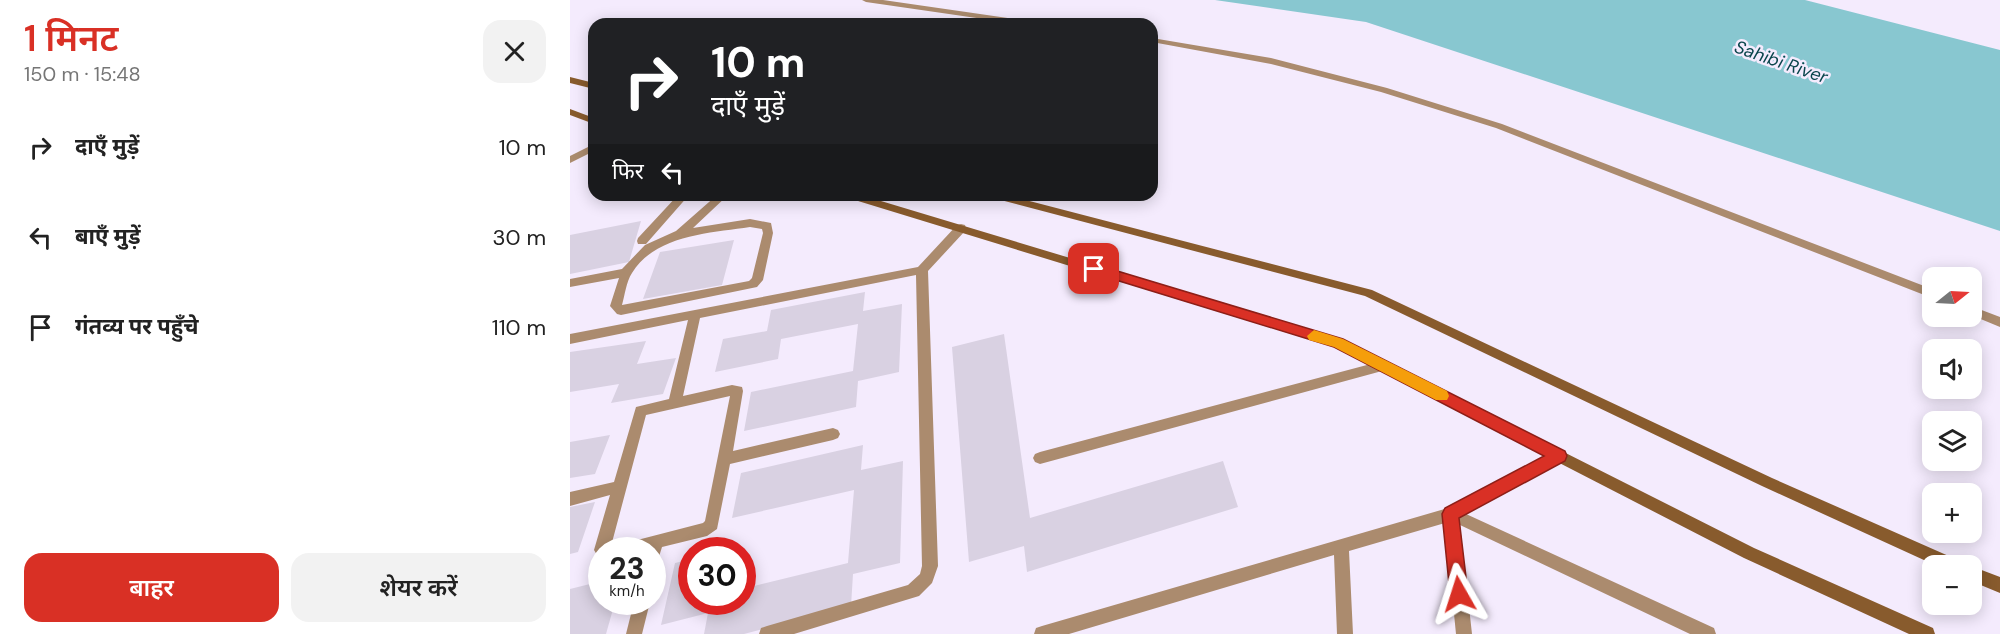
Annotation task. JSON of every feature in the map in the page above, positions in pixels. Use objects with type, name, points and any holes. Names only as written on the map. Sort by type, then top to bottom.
[{"type":"street","points":[[866,0],[993,18]]},
{"type":"street","points":[[1158,41],[1271,61],[1384,90],[1499,126],[1922,290]]},
{"type":"street","points":[[570,80],[588,84]]},
{"type":"street","points":[[570,112],[588,119]]},
{"type":"street","points":[[570,160],[588,150]]},
{"type":"street","points":[[642,241],[679,201]]},
{"type":"street","points":[[680,234],[716,201]]},
{"type":"street","points":[[869,201],[1338,343],[1749,553],[1927,634]]},
{"type":"street","points":[[1016,201],[1368,293],[1767,482],[1930,555]]},
{"type":"street","points":[[750,223],[763,224],[768,233],[757,280],[745,286],[621,311],[616,306],[626,273],[649,248],[680,234],[750,223]]},
{"type":"street","points":[[570,339],[922,270],[961,228]]},
{"type":"street","points":[[767,634],[888,600],[913,591],[927,578],[930,566],[922,270]]},
{"type":"street","points":[[570,283],[626,273]]},
{"type":"street","points":[[675,402],[695,315]]},
{"type":"street","points":[[1982,315],[2000,322]]},
{"type":"street","points":[[1040,458],[1382,366]]},
{"type":"street","points":[[605,537],[641,411],[732,390],[737,391],[712,524],[707,529],[666,539]]},
{"type":"street","points":[[726,459],[833,434]]},
{"type":"street","points":[[1042,634],[1451,514],[1559,456]]},
{"type":"street","points":[[570,499],[618,487]]},
{"type":"street","points":[[1451,514],[1464,634]]},
{"type":"street","points":[[1451,514],[1708,634]]},
{"type":"street","points":[[1341,546],[1345,634]]},
{"type":"street","points":[[1982,578],[2000,585]]},
{"type":"street","points":[[634,634],[639,615]]},
{"type":"water","name":"Sahibi River","points":[[1215,0],[1805,0],[2000,50],[2000,231],[1366,22]]},
{"type":"building","points":[[641,221],[629,262],[570,274],[570,235]]},
{"type":"building","points":[[734,240],[722,285],[643,299],[660,252]]},
{"type":"building","points":[[865,292],[863,311],[902,304],[899,372],[858,381],[856,407],[744,431],[751,392],[853,371],[858,324],[781,339],[778,359],[715,372],[723,339],[767,331],[771,310]]},
{"type":"building","points":[[1004,334],[1030,518],[1223,461],[1238,507],[1027,572],[1024,546],[969,562],[952,347]]},
{"type":"building","points":[[646,341],[637,364],[676,358],[663,394],[611,403],[619,384],[570,392],[570,352]]},
{"type":"building","points":[[610,435],[595,474],[570,478],[570,442]]},
{"type":"building","points":[[863,445],[861,470],[903,461],[900,563],[853,574],[851,606],[744,634],[704,634],[708,615],[756,615],[756,586],[848,563],[854,490],[732,518],[741,473]]},
{"type":"building","points":[[595,502],[578,552],[570,554],[570,507]]},
{"type":"building","points":[[678,562],[678,615],[700,615],[661,625],[663,615],[666,615],[666,603],[675,563]]},
{"type":"building","points":[[588,584],[588,615],[611,615],[606,634],[570,634],[570,589]]},
{"type":"slow traffic","points":[[1314,336],[1338,343],[1441,396]]},
{"type":"route","points":[[1094,269],[1338,343],[1559,456],[1451,514],[1459,594]]}]
